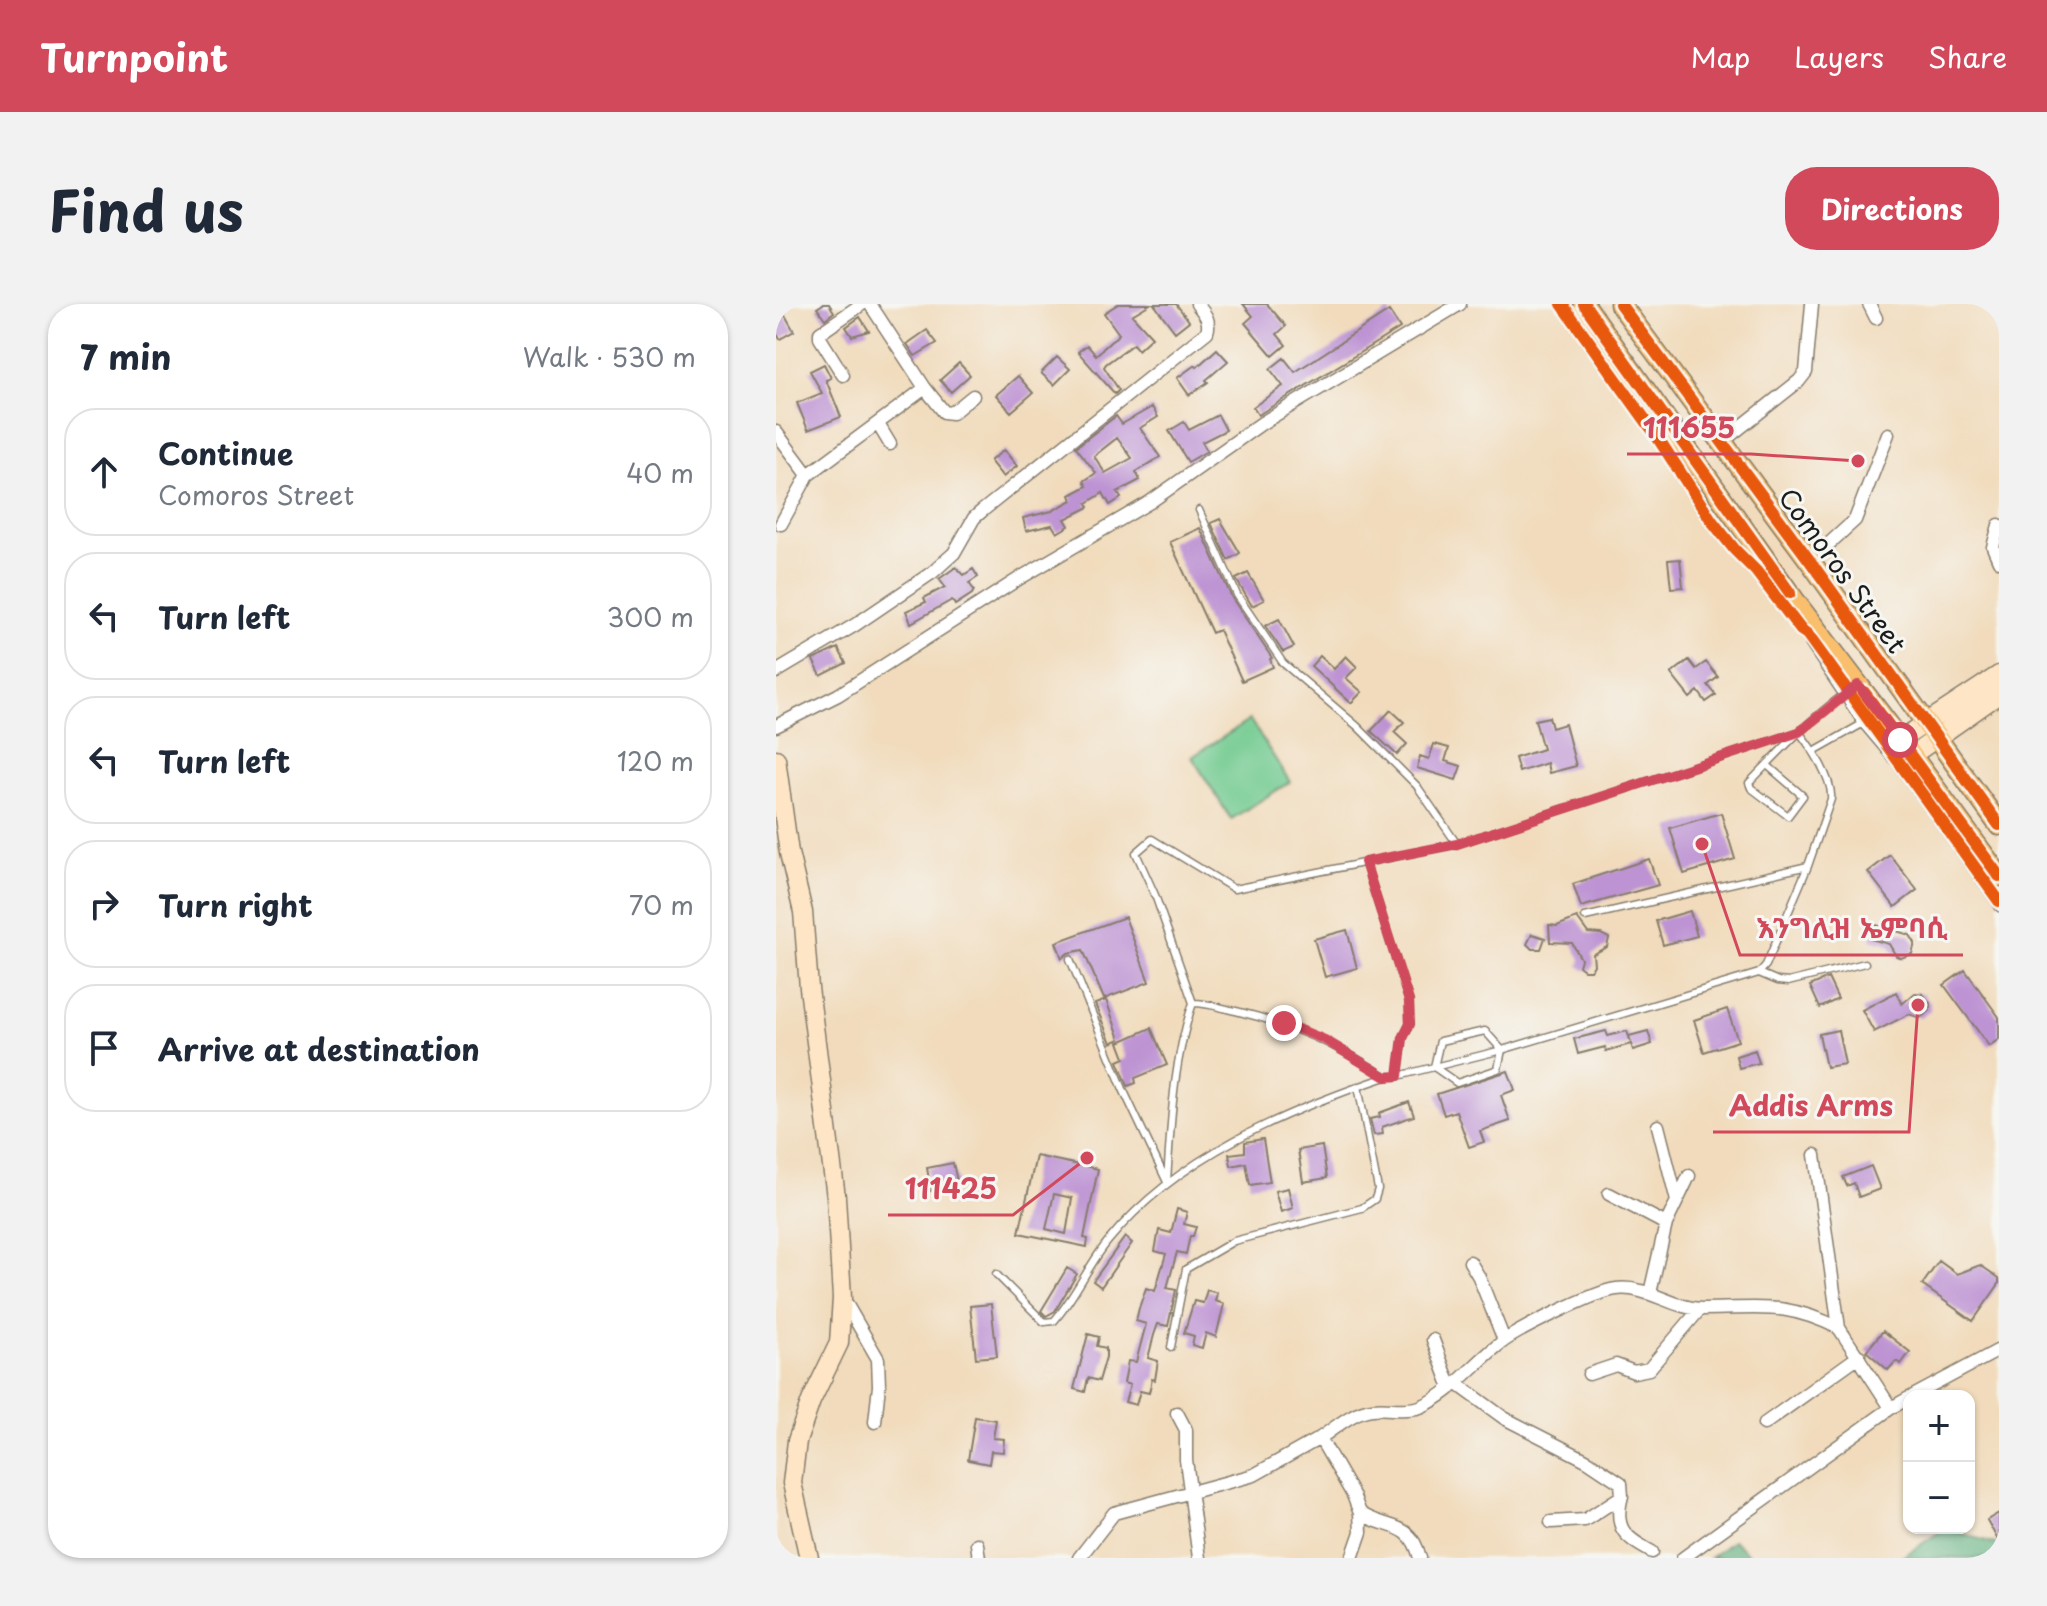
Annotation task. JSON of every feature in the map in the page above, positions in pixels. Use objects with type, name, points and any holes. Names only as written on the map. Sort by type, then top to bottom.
[{"type":"main road","points":[[1584,304],[1805,614],[1850,690],[1999,876]]},
{"type":"main road","name":"Comoros Street","points":[[1620,304],[1810,561],[1999,825]]},
{"type":"main road","points":[[1805,614],[1829,590]]},
{"type":"street","points":[[843,375],[820,338],[820,333],[862,304]]},
{"type":"street","points":[[870,304],[925,388],[948,414],[973,396]]},
{"type":"street","points":[[776,672],[855,625],[933,572],[954,553],[974,518],[1207,332],[1210,325],[1197,304]]},
{"type":"street","points":[[776,726],[838,695],[1020,578],[1150,502],[1262,423],[1460,304]]},
{"type":"street","points":[[1722,442],[1799,381],[1806,372],[1812,304]]},
{"type":"street","points":[[1869,304],[1876,318]]},
{"type":"street","points":[[781,524],[808,475],[925,388]]},
{"type":"street","points":[[878,424],[890,444]]},
{"type":"street","points":[[776,432],[808,475]]},
{"type":"street","points":[[1810,561],[1855,520],[1888,434]]},
{"type":"street","points":[[1999,525],[1993,547],[1999,561]]},
{"type":"street","points":[[1902,753],[1999,675]]},
{"type":"street","points":[[1933,731],[1999,694]]},
{"type":"street","points":[[776,759],[789,853],[808,949],[809,988],[836,1197],[842,1298],[839,1343],[815,1390],[797,1441],[792,1483],[809,1558]]},
{"type":"street","points":[[1658,1126],[1677,1201]]},
{"type":"street","points":[[1815,1155],[1839,1328],[1891,1408]]},
{"type":"street","points":[[1650,1293],[1666,1224],[1689,1176]]},
{"type":"street","points":[[1609,1194],[1666,1224]]},
{"type":"street","points":[[1470,1262],[1504,1340]]},
{"type":"street","points":[[1079,1558],[1114,1513],[1126,1507],[1192,1493],[1254,1475],[1364,1410],[1419,1407],[1453,1385],[1504,1340],[1608,1290],[1633,1289],[1700,1309],[1783,1308],[1812,1315],[1839,1328]]},
{"type":"street","points":[[842,1298],[878,1359],[875,1422]]},
{"type":"street","points":[[1589,1374],[1616,1365],[1634,1372],[1649,1369],[1700,1309]]},
{"type":"street","points":[[1433,1340],[1453,1385],[1504,1418],[1616,1478],[1621,1483],[1622,1496],[1618,1510],[1621,1528],[1630,1540],[1652,1552]]},
{"type":"street","points":[[1924,1390],[1999,1350]]},
{"type":"street","points":[[1764,1424],[1859,1356]]},
{"type":"street","points":[[1683,1558],[1903,1401]]},
{"type":"street","points":[[1177,1413],[1186,1430],[1186,1460],[1199,1558]]},
{"type":"street","points":[[1320,1438],[1360,1513],[1361,1532],[1352,1558]]},
{"type":"street","points":[[1551,1522],[1585,1520],[1622,1496]]},
{"type":"street","points":[[1360,1513],[1403,1529],[1415,1540],[1420,1558]]},
{"type":"street","points":[[977,1544],[979,1558]]},
{"type":"lane","points":[[1199,510],[1237,595],[1283,663],[1357,726],[1417,786],[1457,844]]},
{"type":"lane","points":[[1767,765],[1803,796],[1788,816],[1749,783],[1799,732],[1850,690],[1862,724],[1902,753],[1999,908]]},
{"type":"lane","points":[[1814,751],[1862,724]]},
{"type":"lane","points":[[1167,1182],[1171,1102],[1178,1059],[1193,1003],[1155,895],[1136,853],[1152,839],[1234,889],[1457,844],[1799,732]]},
{"type":"lane","points":[[996,1274],[1044,1322],[1054,1321],[1109,1240],[1167,1182],[1204,1157],[1268,1124],[1386,1077],[1502,1050],[1759,973],[1766,965],[1808,866],[1832,791],[1814,751],[1799,732]]},
{"type":"lane","points":[[1365,862],[1409,1001],[1410,1024],[1403,1038],[1398,1076]]},
{"type":"lane","points":[[1585,917],[1808,866]]},
{"type":"lane","points":[[1070,959],[1123,1089],[1167,1182]]},
{"type":"lane","points":[[1759,973],[1788,982],[1865,963]]},
{"type":"lane","points":[[1193,1003],[1208,1003],[1284,1023],[1325,1040],[1386,1077]]},
{"type":"lane","points":[[1434,1067],[1440,1041],[1485,1031],[1502,1050]]},
{"type":"lane","points":[[1434,1067],[1457,1083],[1498,1069],[1502,1050]]},
{"type":"lane","points":[[1171,1347],[1186,1269],[1234,1241],[1362,1208],[1375,1199],[1378,1189],[1358,1086]]},
{"type":"green space","points":[[1250,720],[1290,782],[1231,819],[1192,757]]},
{"type":"green space","points":[[1936,1534],[1964,1534],[1999,1545],[1999,1558],[1901,1558]]},
{"type":"green space","points":[[1733,1540],[1752,1558],[1710,1558]]},
{"type":"building","points":[[829,304],[834,312],[825,319],[817,308]]},
{"type":"building","points":[[1118,304],[1150,304],[1132,315],[1152,337],[1138,350],[1133,344],[1104,367],[1119,390],[1115,394],[1078,352],[1087,345],[1096,355],[1119,334],[1104,313]]},
{"type":"building","points":[[1154,304],[1176,304],[1189,321],[1175,332]]},
{"type":"building","points":[[1243,304],[1267,304],[1286,326],[1277,334],[1286,345],[1273,356],[1245,323],[1253,316]]},
{"type":"building","points":[[1389,311],[1400,328],[1258,415],[1253,407],[1283,386],[1270,369],[1284,358],[1295,372]]},
{"type":"building","points":[[785,315],[794,331],[780,339],[776,333],[776,320]]},
{"type":"building","points":[[860,317],[869,331],[852,336],[846,327]]},
{"type":"building","points":[[927,330],[937,343],[915,356],[907,344]]},
{"type":"building","points":[[1217,349],[1228,361],[1206,380],[1208,382],[1189,395],[1177,378],[1195,365],[1197,367]]},
{"type":"building","points":[[1057,357],[1070,369],[1054,385],[1041,373]]},
{"type":"building","points":[[959,363],[970,375],[951,392],[940,380]]},
{"type":"building","points":[[824,364],[831,378],[826,380],[841,417],[808,430],[797,403],[822,393],[810,371]]},
{"type":"building","points":[[1018,376],[1033,393],[1011,412],[996,395]]},
{"type":"building","points":[[1152,407],[1158,417],[1140,428],[1160,457],[1136,472],[1140,480],[1117,492],[1121,498],[1110,505],[1103,493],[1087,503],[1089,507],[1065,519],[1069,526],[1057,533],[1052,525],[1026,531],[1023,518],[1052,511],[1072,500],[1070,495],[1087,486],[1084,481],[1096,473],[1076,447],[1116,416],[1122,424]],"holes":[[[1117,438],[1132,458],[1105,473],[1094,456]]]},
{"type":"building","points":[[1218,415],[1226,430],[1202,442],[1207,451],[1188,462],[1169,431],[1184,422],[1189,430]]},
{"type":"building","points":[[1004,450],[1017,466],[1003,477],[990,461]]},
{"type":"building","points":[[1220,519],[1240,553],[1228,560],[1211,523]]},
{"type":"building","points":[[1200,528],[1232,598],[1272,658],[1273,667],[1242,681],[1219,630],[1212,633],[1170,542]]},
{"type":"building","points":[[1680,559],[1683,587],[1671,588],[1668,560]]},
{"type":"building","points":[[956,567],[964,575],[973,569],[978,577],[969,583],[974,590],[972,594],[955,605],[952,600],[911,623],[906,611],[926,602],[924,598],[945,587],[939,579]]},
{"type":"building","points":[[1248,573],[1264,600],[1252,606],[1236,579]]},
{"type":"building","points":[[1279,619],[1294,647],[1283,652],[1265,626]]},
{"type":"building","points":[[838,648],[846,663],[821,676],[813,660]]},
{"type":"building","points":[[1320,656],[1334,669],[1346,656],[1357,667],[1346,678],[1362,692],[1351,703],[1311,666]]},
{"type":"building","points":[[1689,660],[1696,669],[1706,662],[1718,677],[1708,685],[1716,695],[1706,702],[1698,691],[1690,698],[1671,674]]},
{"type":"building","points":[[1391,710],[1404,722],[1394,732],[1407,744],[1397,755],[1371,731]]},
{"type":"building","points":[[1549,717],[1552,728],[1565,724],[1576,766],[1549,773],[1547,763],[1519,772],[1515,758],[1543,749],[1535,720]]},
{"type":"building","points":[[1434,744],[1449,748],[1445,761],[1461,766],[1456,780],[1417,768],[1420,756],[1429,759]]},
{"type":"building","points":[[1721,813],[1735,859],[1684,874],[1670,828]]},
{"type":"building","points":[[1890,855],[1917,890],[1895,907],[1868,872]]},
{"type":"building","points":[[1649,859],[1658,885],[1581,907],[1573,884]]},
{"type":"building","points":[[1690,911],[1697,936],[1663,945],[1656,921]]},
{"type":"building","points":[[1125,917],[1149,982],[1104,999],[1083,950],[1068,953],[1062,958],[1056,942]]},
{"type":"building","points":[[1577,918],[1588,933],[1609,938],[1607,947],[1593,954],[1591,970],[1579,966],[1581,959],[1572,943],[1550,942],[1549,925],[1557,926]]},
{"type":"building","points":[[1876,925],[1910,935],[1915,943],[1912,954],[1901,958],[1896,956],[1889,944],[1871,939]]},
{"type":"building","points":[[1347,930],[1357,968],[1325,977],[1314,939]]},
{"type":"building","points":[[1532,934],[1545,938],[1541,949],[1532,949],[1527,944]]},
{"type":"building","points":[[1965,970],[1999,1017],[1999,1039],[1989,1046],[1944,985]]},
{"type":"building","points":[[1828,978],[1838,999],[1820,1008],[1810,986]]},
{"type":"building","points":[[1896,992],[1902,1004],[1915,993],[1923,994],[1930,1003],[1930,1011],[1920,1018],[1909,1014],[1874,1032],[1862,1010]]},
{"type":"building","points":[[1106,1000],[1120,1039],[1111,1043],[1095,1004]]},
{"type":"building","points":[[1727,1009],[1738,1041],[1704,1052],[1694,1020]]},
{"type":"building","points":[[1151,1028],[1167,1065],[1135,1078],[1136,1083],[1128,1086],[1118,1061],[1125,1058],[1119,1042]]},
{"type":"building","points":[[1838,1030],[1845,1064],[1826,1067],[1819,1034]]},
{"type":"building","points":[[1606,1031],[1608,1036],[1627,1031],[1631,1043],[1629,1036],[1648,1031],[1652,1044],[1633,1050],[1631,1044],[1578,1054],[1574,1039]]},
{"type":"building","points":[[1755,1050],[1759,1063],[1739,1068],[1736,1056]]},
{"type":"building","points":[[1508,1071],[1515,1090],[1501,1095],[1510,1121],[1480,1131],[1484,1142],[1469,1147],[1456,1111],[1444,1115],[1437,1094]]},
{"type":"building","points":[[1409,1102],[1414,1116],[1382,1127],[1383,1134],[1374,1135],[1370,1119]]},
{"type":"building","points":[[1263,1139],[1270,1182],[1250,1185],[1246,1163],[1231,1166],[1229,1154],[1245,1152],[1245,1142]]},
{"type":"building","points":[[1322,1146],[1327,1178],[1303,1182],[1298,1150]]},
{"type":"building","points":[[1036,1156],[1098,1169],[1084,1238],[1088,1239],[1087,1247],[1019,1233]],"holes":[[[1054,1194],[1072,1198],[1066,1234],[1046,1229]]]},
{"type":"building","points":[[953,1163],[958,1186],[931,1191],[927,1168]]},
{"type":"building","points":[[1871,1166],[1880,1189],[1859,1197],[1854,1183],[1847,1186],[1843,1177]]},
{"type":"building","points":[[1288,1188],[1293,1208],[1281,1212],[1275,1191]]},
{"type":"building","points":[[1177,1209],[1187,1212],[1184,1224],[1196,1227],[1193,1236],[1190,1236],[1186,1254],[1177,1252],[1167,1288],[1176,1290],[1168,1326],[1158,1324],[1154,1335],[1148,1358],[1158,1361],[1155,1380],[1152,1379],[1149,1393],[1140,1391],[1136,1405],[1125,1402],[1130,1385],[1124,1383],[1128,1361],[1136,1362],[1146,1324],[1136,1321],[1146,1288],[1155,1291],[1166,1254],[1155,1251],[1159,1230],[1171,1233]]},
{"type":"building","points":[[1125,1237],[1132,1243],[1101,1287],[1093,1281]]},
{"type":"building","points":[[1939,1261],[1957,1274],[1980,1265],[1999,1278],[1999,1284],[1973,1321],[1922,1285]]},
{"type":"building","points":[[1067,1268],[1077,1274],[1055,1311],[1046,1316],[1041,1311]]},
{"type":"building","points":[[1207,1290],[1217,1293],[1215,1301],[1224,1304],[1216,1337],[1206,1333],[1202,1348],[1192,1345],[1194,1336],[1184,1333],[1194,1301],[1203,1303]]},
{"type":"building","points":[[991,1304],[997,1356],[976,1358],[970,1306]]},
{"type":"building","points":[[1883,1331],[1910,1352],[1901,1364],[1896,1361],[1888,1370],[1866,1351]]},
{"type":"building","points":[[1088,1334],[1099,1337],[1097,1346],[1106,1348],[1106,1357],[1099,1381],[1088,1378],[1085,1392],[1074,1389]]},
{"type":"building","points":[[975,1417],[996,1420],[993,1438],[1004,1439],[1003,1452],[991,1451],[989,1464],[968,1460]]},
{"type":"building","points":[[1999,1513],[1999,1542],[1987,1520]]},
{"type":"cycle path","points":[[1562,304],[1654,432],[1712,521],[1807,634],[1999,901]]},
{"type":"cycle path","points":[[1584,304],[1790,593]]},
{"type":"cycle path","points":[[1620,304],[1810,561],[1999,825]]},
{"type":"cycle path","points":[[1864,692],[1999,876]]},
{"type":"place","name":"111655","points":[[1858,461]]},
{"type":"place","name":"እንግሊዝ ኤምባሲ","points":[[1702,844]]},
{"type":"place","name":"Addis Arms","points":[[1918,1005]]},
{"type":"place","name":"111425","points":[[1087,1158]]},
{"type":"route","points":[[1284,1023],[1325,1040],[1386,1077],[1398,1076],[1403,1038],[1410,1024],[1409,1001],[1365,862],[1457,844],[1799,732],[1858,685],[1900,740]]}]
